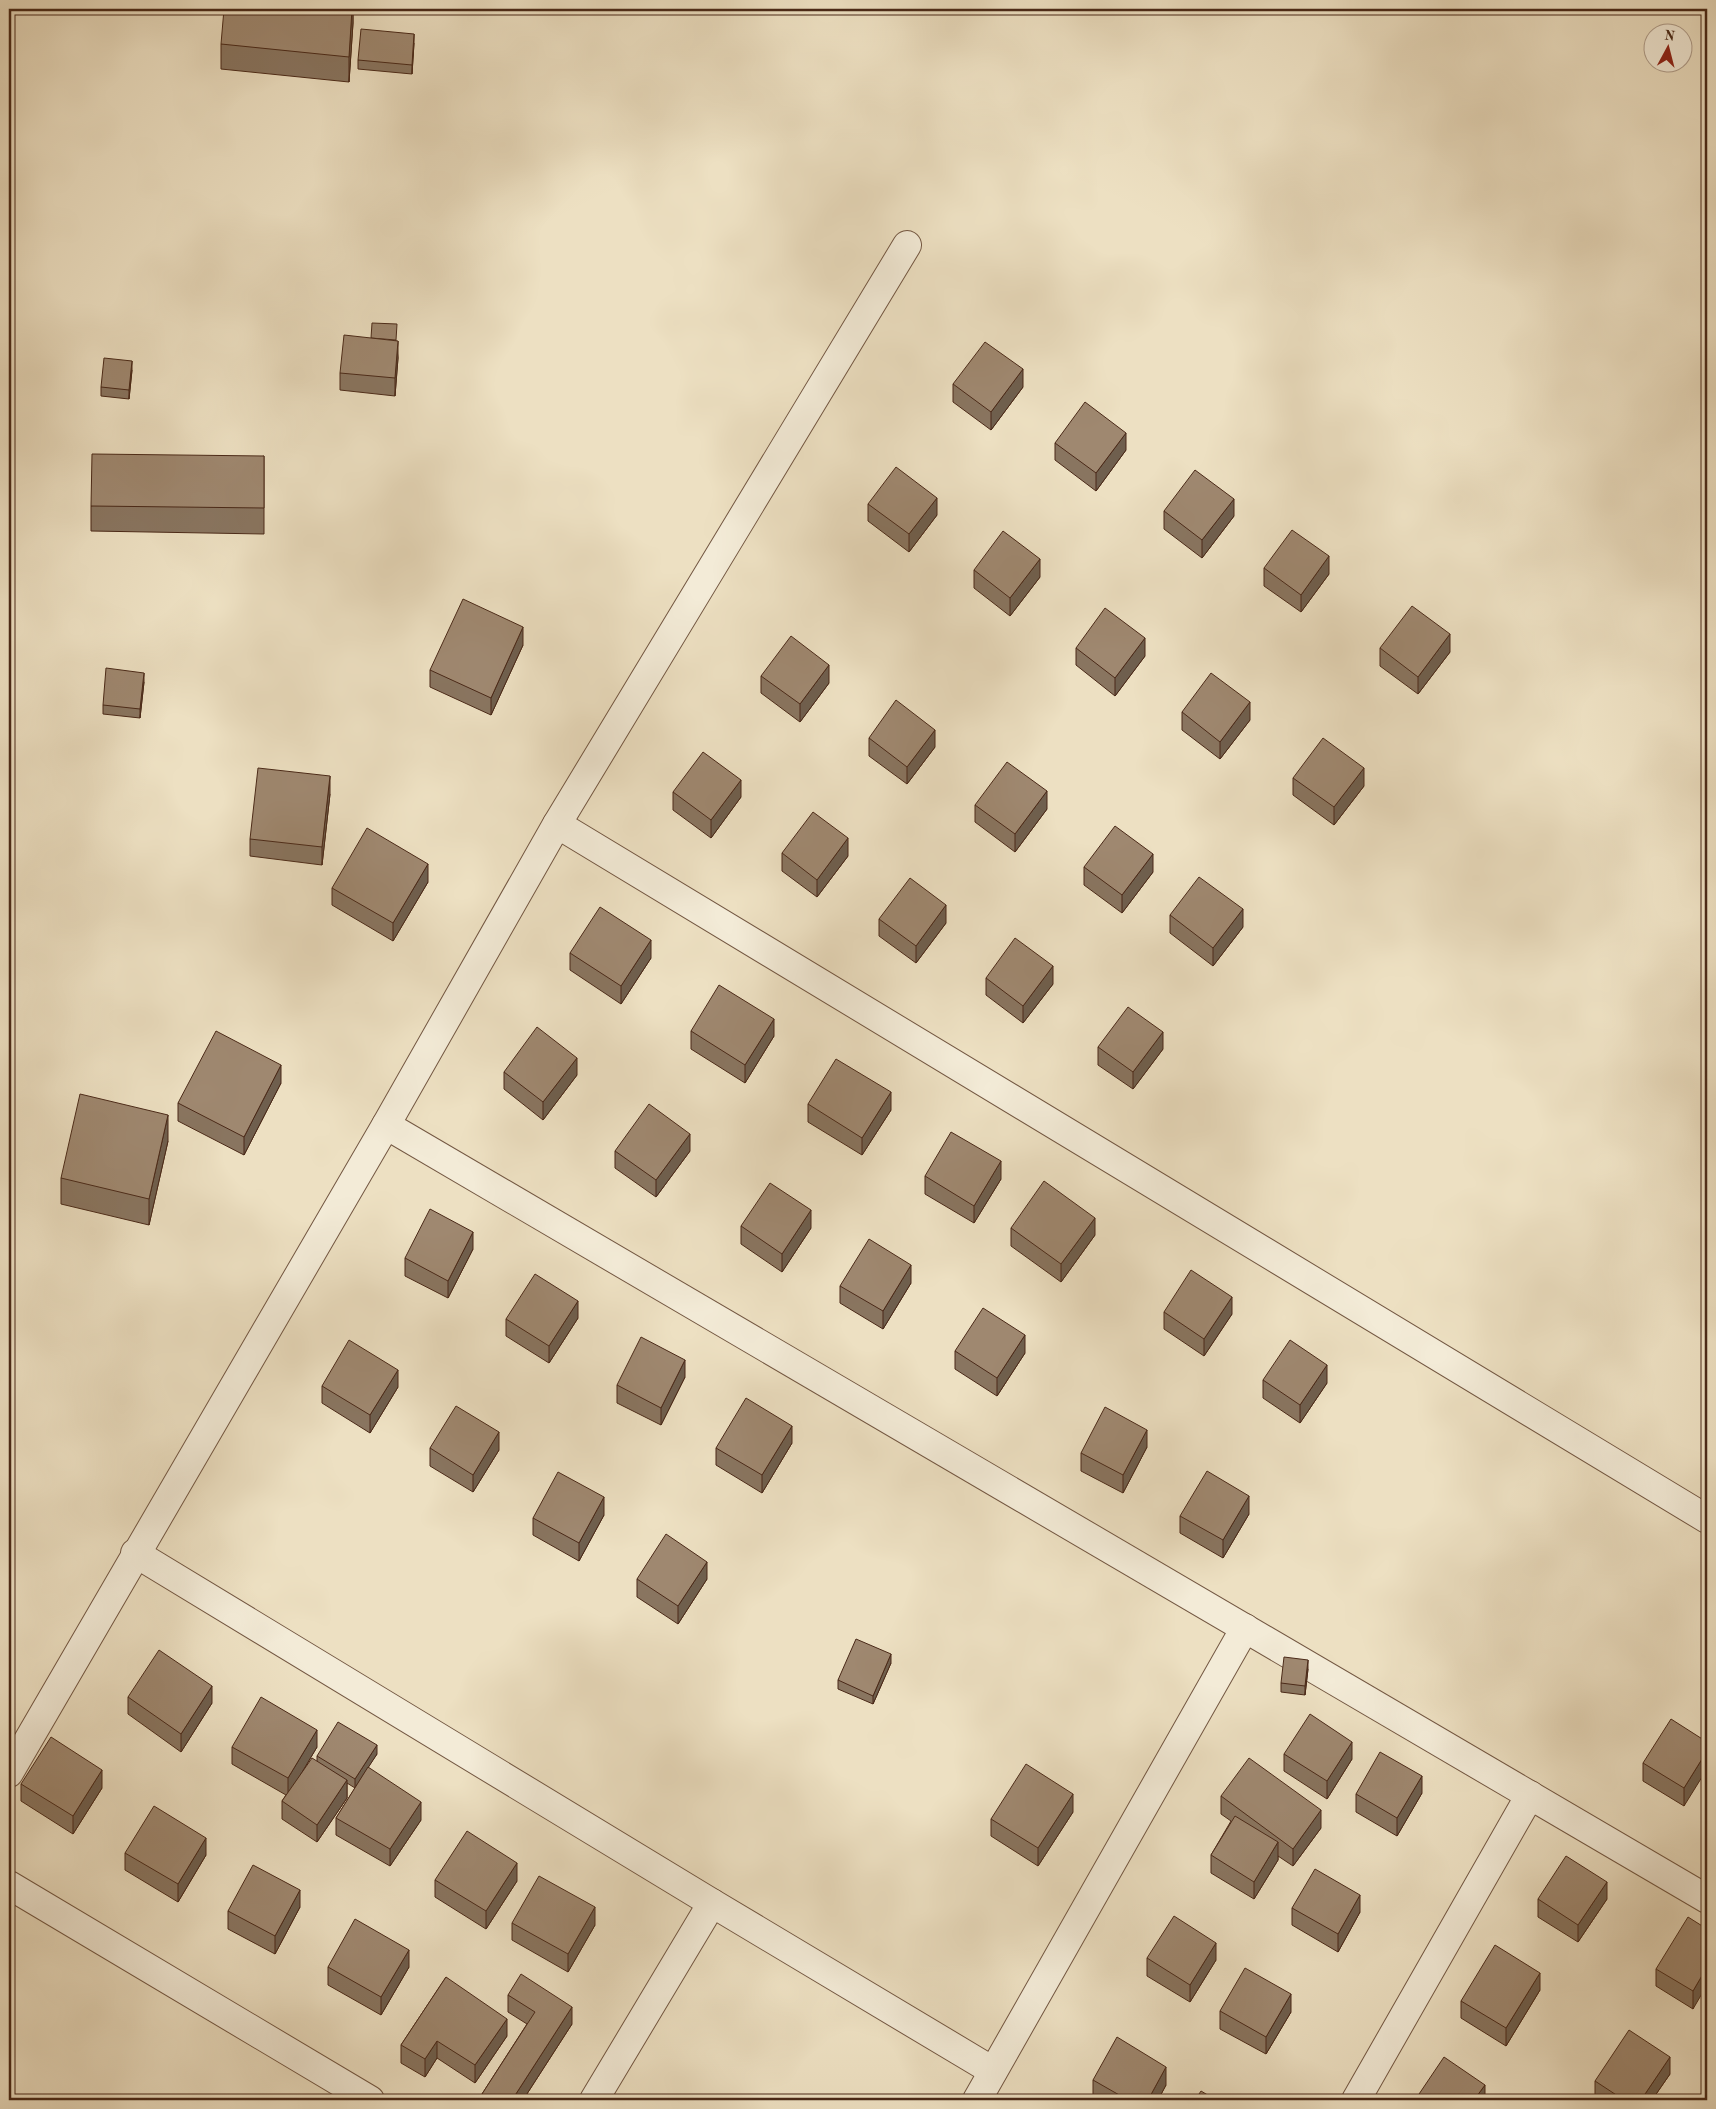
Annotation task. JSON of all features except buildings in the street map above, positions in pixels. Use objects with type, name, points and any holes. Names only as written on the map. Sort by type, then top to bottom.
[{"type":"street","points":[[10,1768],[386,1125],[557,824],[907,245]]},
{"type":"street","points":[[557,824],[1707,1519]]},
{"type":"street","points":[[386,1125],[1707,1900]]},
{"type":"street","points":[[135,1553],[993,2071]]},
{"type":"street","points":[[977,2100],[1245,1628]]},
{"type":"street","points":[[1356,2100],[1530,1796]]},
{"type":"street","points":[[9,1885],[370,2100]]},
{"type":"street","points":[[594,2100],[712,1903]]}]
